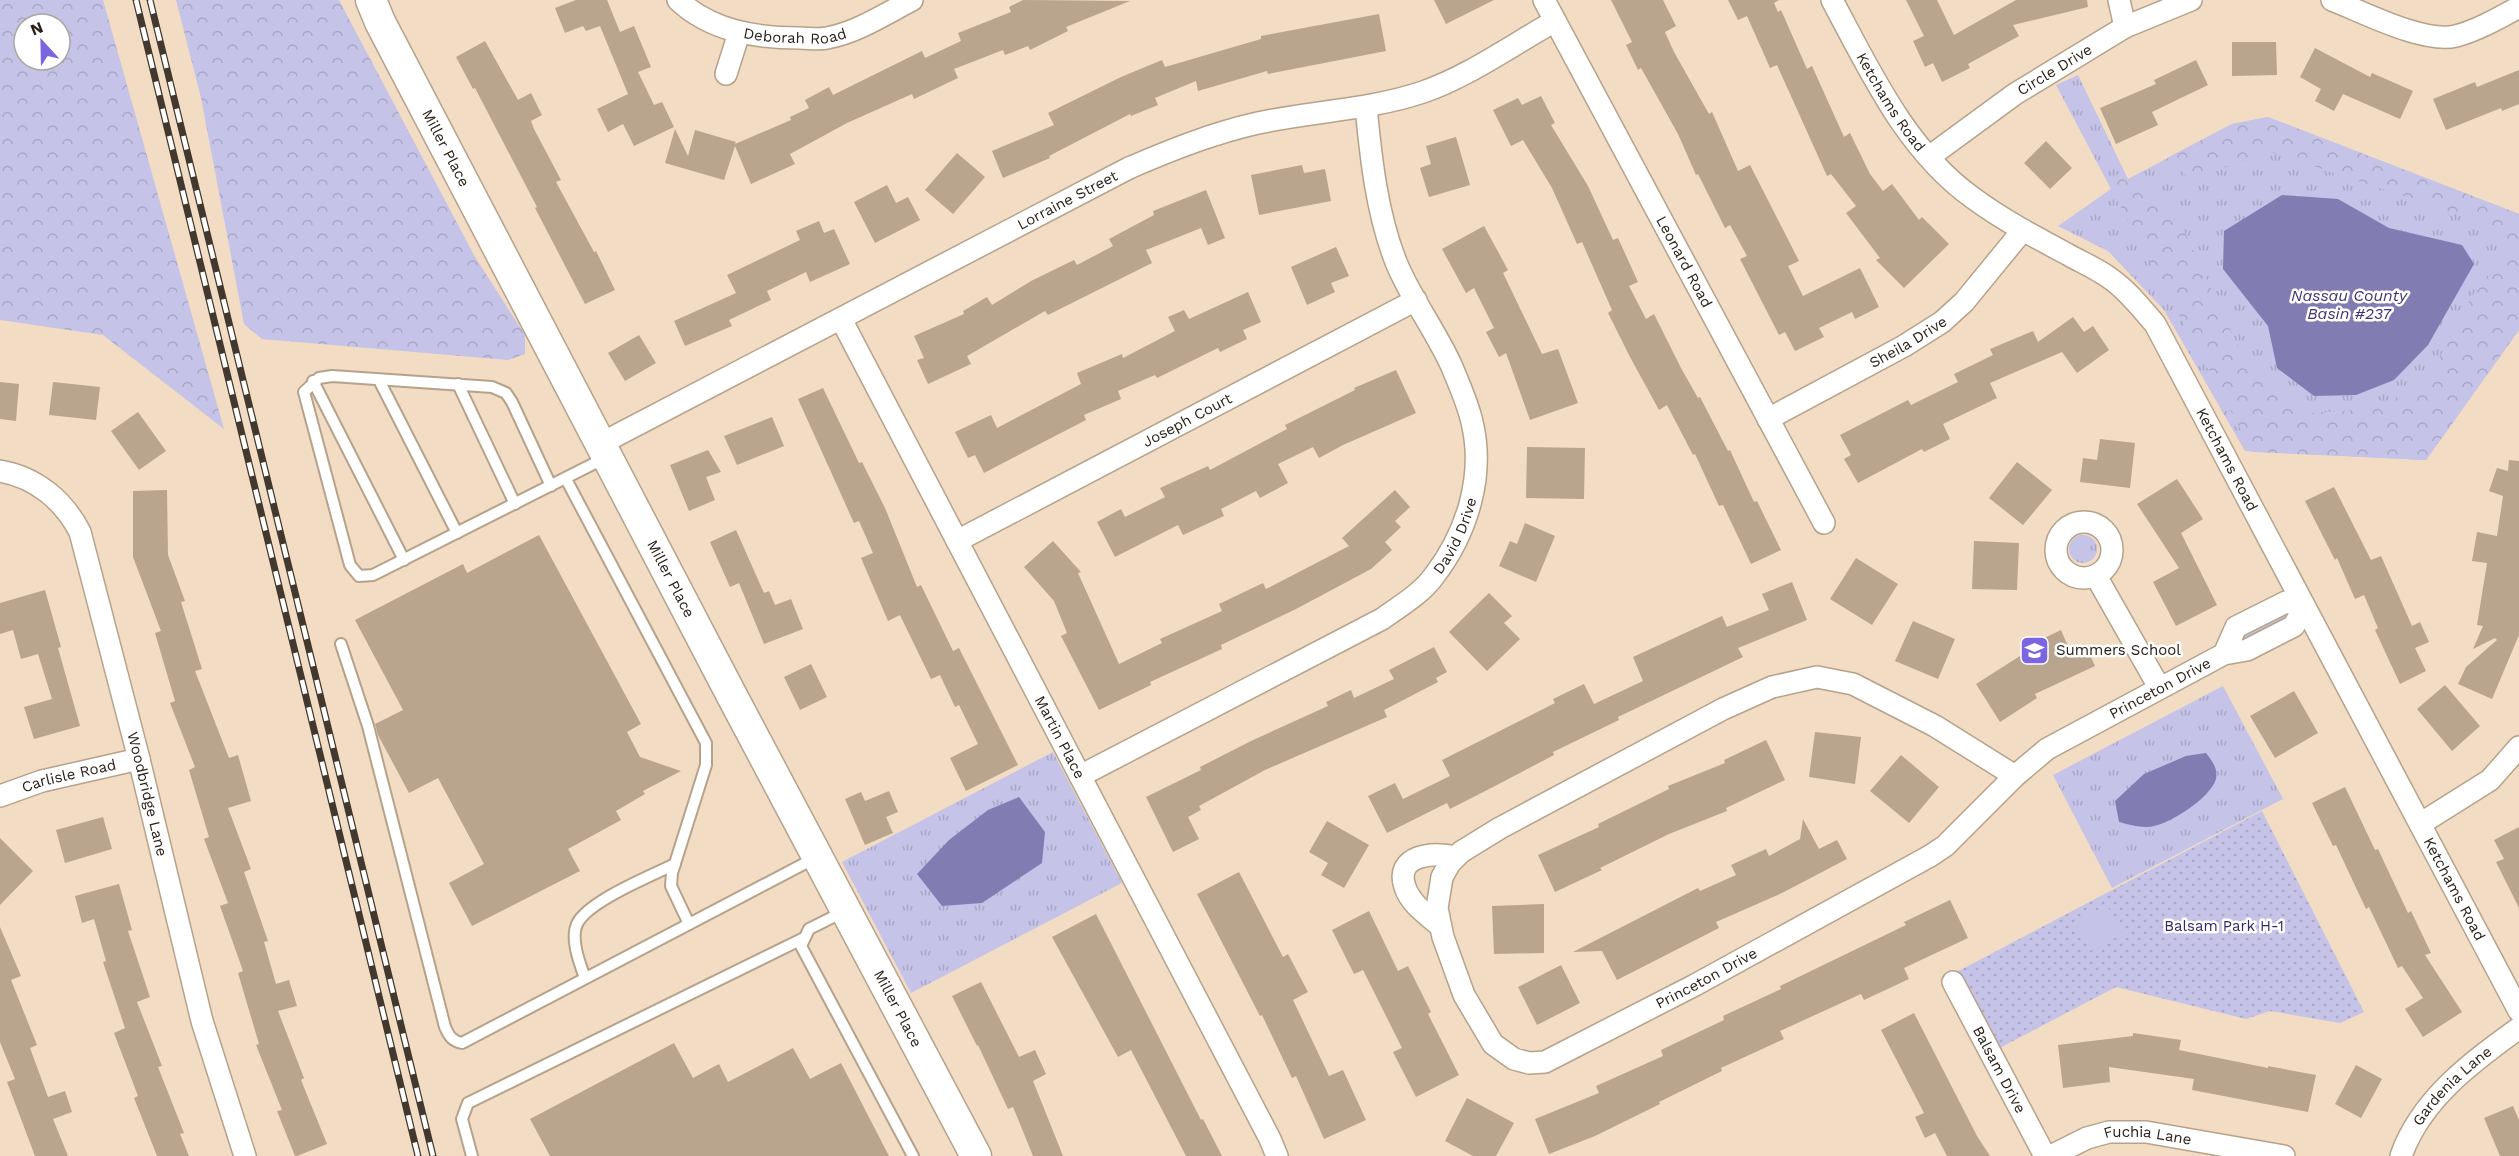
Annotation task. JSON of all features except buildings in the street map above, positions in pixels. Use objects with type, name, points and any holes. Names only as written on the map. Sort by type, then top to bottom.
[{"type":"street","name":"Miller Place","points":[[371,0],[380,22],[971,1153]]},
{"type":"street","name":"Deborah Road","points":[[678,0],[712,23],[739,33],[781,38],[826,39],[860,27],[912,0]]},
{"type":"street","name":"Leonard Road","points":[[1544,0],[1824,523]]},
{"type":"street","name":"Ketchams Road","points":[[1832,0],[1880,89],[1906,130],[1929,157],[1972,198],[2023,230],[2109,278],[2131,297],[2155,324],[2519,1011]]},
{"type":"street","points":[[2119,0],[2125,27]]},
{"type":"street","name":"Circle Drive","points":[[1929,157],[2015,94],[2125,27],[2191,0]]},
{"type":"street","points":[[2332,0],[2355,4],[2416,33],[2438,37],[2454,36],[2489,24],[2519,7]]},
{"type":"street","name":"Lorraine Street","points":[[605,450],[841,319],[1129,168],[1192,142],[1258,123],[1366,107],[1423,92],[1459,75],[1555,21]]},
{"type":"street","points":[[726,74],[739,33]]},
{"type":"street","name":"David Drive","points":[[1080,776],[1382,619],[1409,600],[1434,577],[1464,526],[1475,480],[1476,446],[1472,421],[1451,365],[1397,265],[1383,228],[1366,107]]},
{"type":"street","name":"Sheila Drive","points":[[1768,419],[1904,346],[1942,322],[1964,302],[2023,230]]},
{"type":"street","name":"Joseph Court","points":[[957,541],[1416,300]]},
{"type":"street","name":"Martin Place","points":[[841,319],[1277,1156]]},
{"type":"street","name":"Woodbridge Lane","points":[[0,471],[31,482],[51,494],[70,512],[80,532],[139,759],[202,1021],[245,1156]]},
{"type":"street","points":[[2096,576],[2159,687]]},
{"type":"street","name":"Princeton Drive","points":[[2015,776],[1935,726],[1853,684],[1817,677],[1772,687],[1723,709],[1500,828],[1455,857],[1442,878],[1437,908],[1439,925],[1464,995],[1493,1044],[1514,1059],[1529,1063],[1545,1062],[1695,985],[1930,856],[1945,846],[2015,776],[2047,749],[2224,654],[2236,627],[2286,602],[2304,606]]},
{"type":"street","points":[[2420,824],[2490,780],[2519,747]]},
{"type":"street","name":"Carlisle Road","points":[[0,796],[42,781],[139,759]]},
{"type":"street","name":"Princeton Drive","points":[[1439,925],[1415,904],[1405,888],[1403,875],[1408,864],[1419,856],[1435,853],[1455,857]]},
{"type":"street","name":"Balsam Drive","points":[[1953,982],[2045,1156]]},
{"type":"street","name":"Gardenia Lane","points":[[2401,1156],[2407,1139],[2443,1090],[2465,1068],[2519,1028]]},
{"type":"street","name":"Fuchia Lane","points":[[2051,1156],[2087,1138],[2109,1132],[2146,1132],[2284,1156]]},
{"type":"lane","points":[[551,486],[506,393],[492,387],[332,376],[313,381],[304,392],[350,565],[359,576],[373,575],[566,479],[605,450]]},
{"type":"lane","points":[[379,380],[457,533]]},
{"type":"lane","points":[[313,381],[404,560]]},
{"type":"lane","points":[[458,384],[515,504]]},
{"type":"lane","points":[[566,479],[706,743],[706,765],[675,864],[671,886],[689,924]]},
{"type":"lane","points":[[341,644],[368,726],[432,977],[450,1037],[462,1043],[817,857]]},
{"type":"lane","points":[[585,978],[578,959],[575,935],[577,924],[592,907],[675,864]]},
{"type":"lane","points":[[846,910],[809,929],[801,946],[913,1156]]},
{"type":"lane","points":[[472,1156],[462,1119],[468,1103],[804,938]]},
{"type":"green space","points":[[0,0],[103,0],[224,429],[103,335],[0,320]]},
{"type":"green space","points":[[176,0],[339,0],[475,257],[525,335],[525,354],[508,360],[262,339],[244,324],[201,98]]},
{"type":"green space","points":[[2078,75],[2128,179],[2232,124],[2268,117],[2519,214],[2519,330],[2426,460],[2245,451],[2164,310],[2108,251],[2058,226],[2111,189],[2056,85]]},
{"type":"green space","points":[[2268,117],[2519,214],[2519,330],[2426,460],[2253,452],[2111,189],[2117,174],[2172,205],[2247,365],[2273,392],[2313,413],[2373,409],[2426,383],[2472,296],[2512,251],[2472,219],[2271,152],[2191,180],[2167,158],[2232,124]]},
{"type":"green space","points":[[2083,535],[2093,539],[2097,549],[2093,559],[2083,563],[2073,559],[2069,549],[2073,539]]},
{"type":"green space","points":[[2277,613],[2286,615],[2283,624],[2251,640],[2239,640],[2244,629]]},
{"type":"green space","points":[[2223,686],[2283,799],[2112,888],[2053,775]]},
{"type":"green space","points":[[1053,752],[1122,883],[911,993],[842,862]]},
{"type":"green space","name":"Balsam Park H-1","points":[[2262,811],[2364,1012],[2340,1023],[2270,1011],[2246,1019],[2116,987],[1990,1053],[1949,976]]},
{"type":"green space","points":[[2107,905],[2123,934],[2090,951],[2075,921]]},
{"type":"water","name":"Nassau County Basin #237","points":[[2282,195],[2338,199],[2389,228],[2462,245],[2474,264],[2428,345],[2394,380],[2356,395],[2314,396],[2277,368],[2268,326],[2223,269],[2224,231]]},
{"type":"water","points":[[2206,753],[2215,768],[2216,779],[2206,795],[2197,803],[2164,823],[2154,826],[2146,827],[2119,822],[2115,801],[2144,774],[2186,756]]},
{"type":"water","points":[[1019,797],[1045,832],[1042,863],[982,903],[942,906],[917,874],[949,840],[988,810]]},
{"type":"railway","points":[[136,0],[418,1156]]},
{"type":"railway","points":[[150,0],[433,1156]]},
{"type":"place","name":"Summers School","points":[[2035,650]]}]
